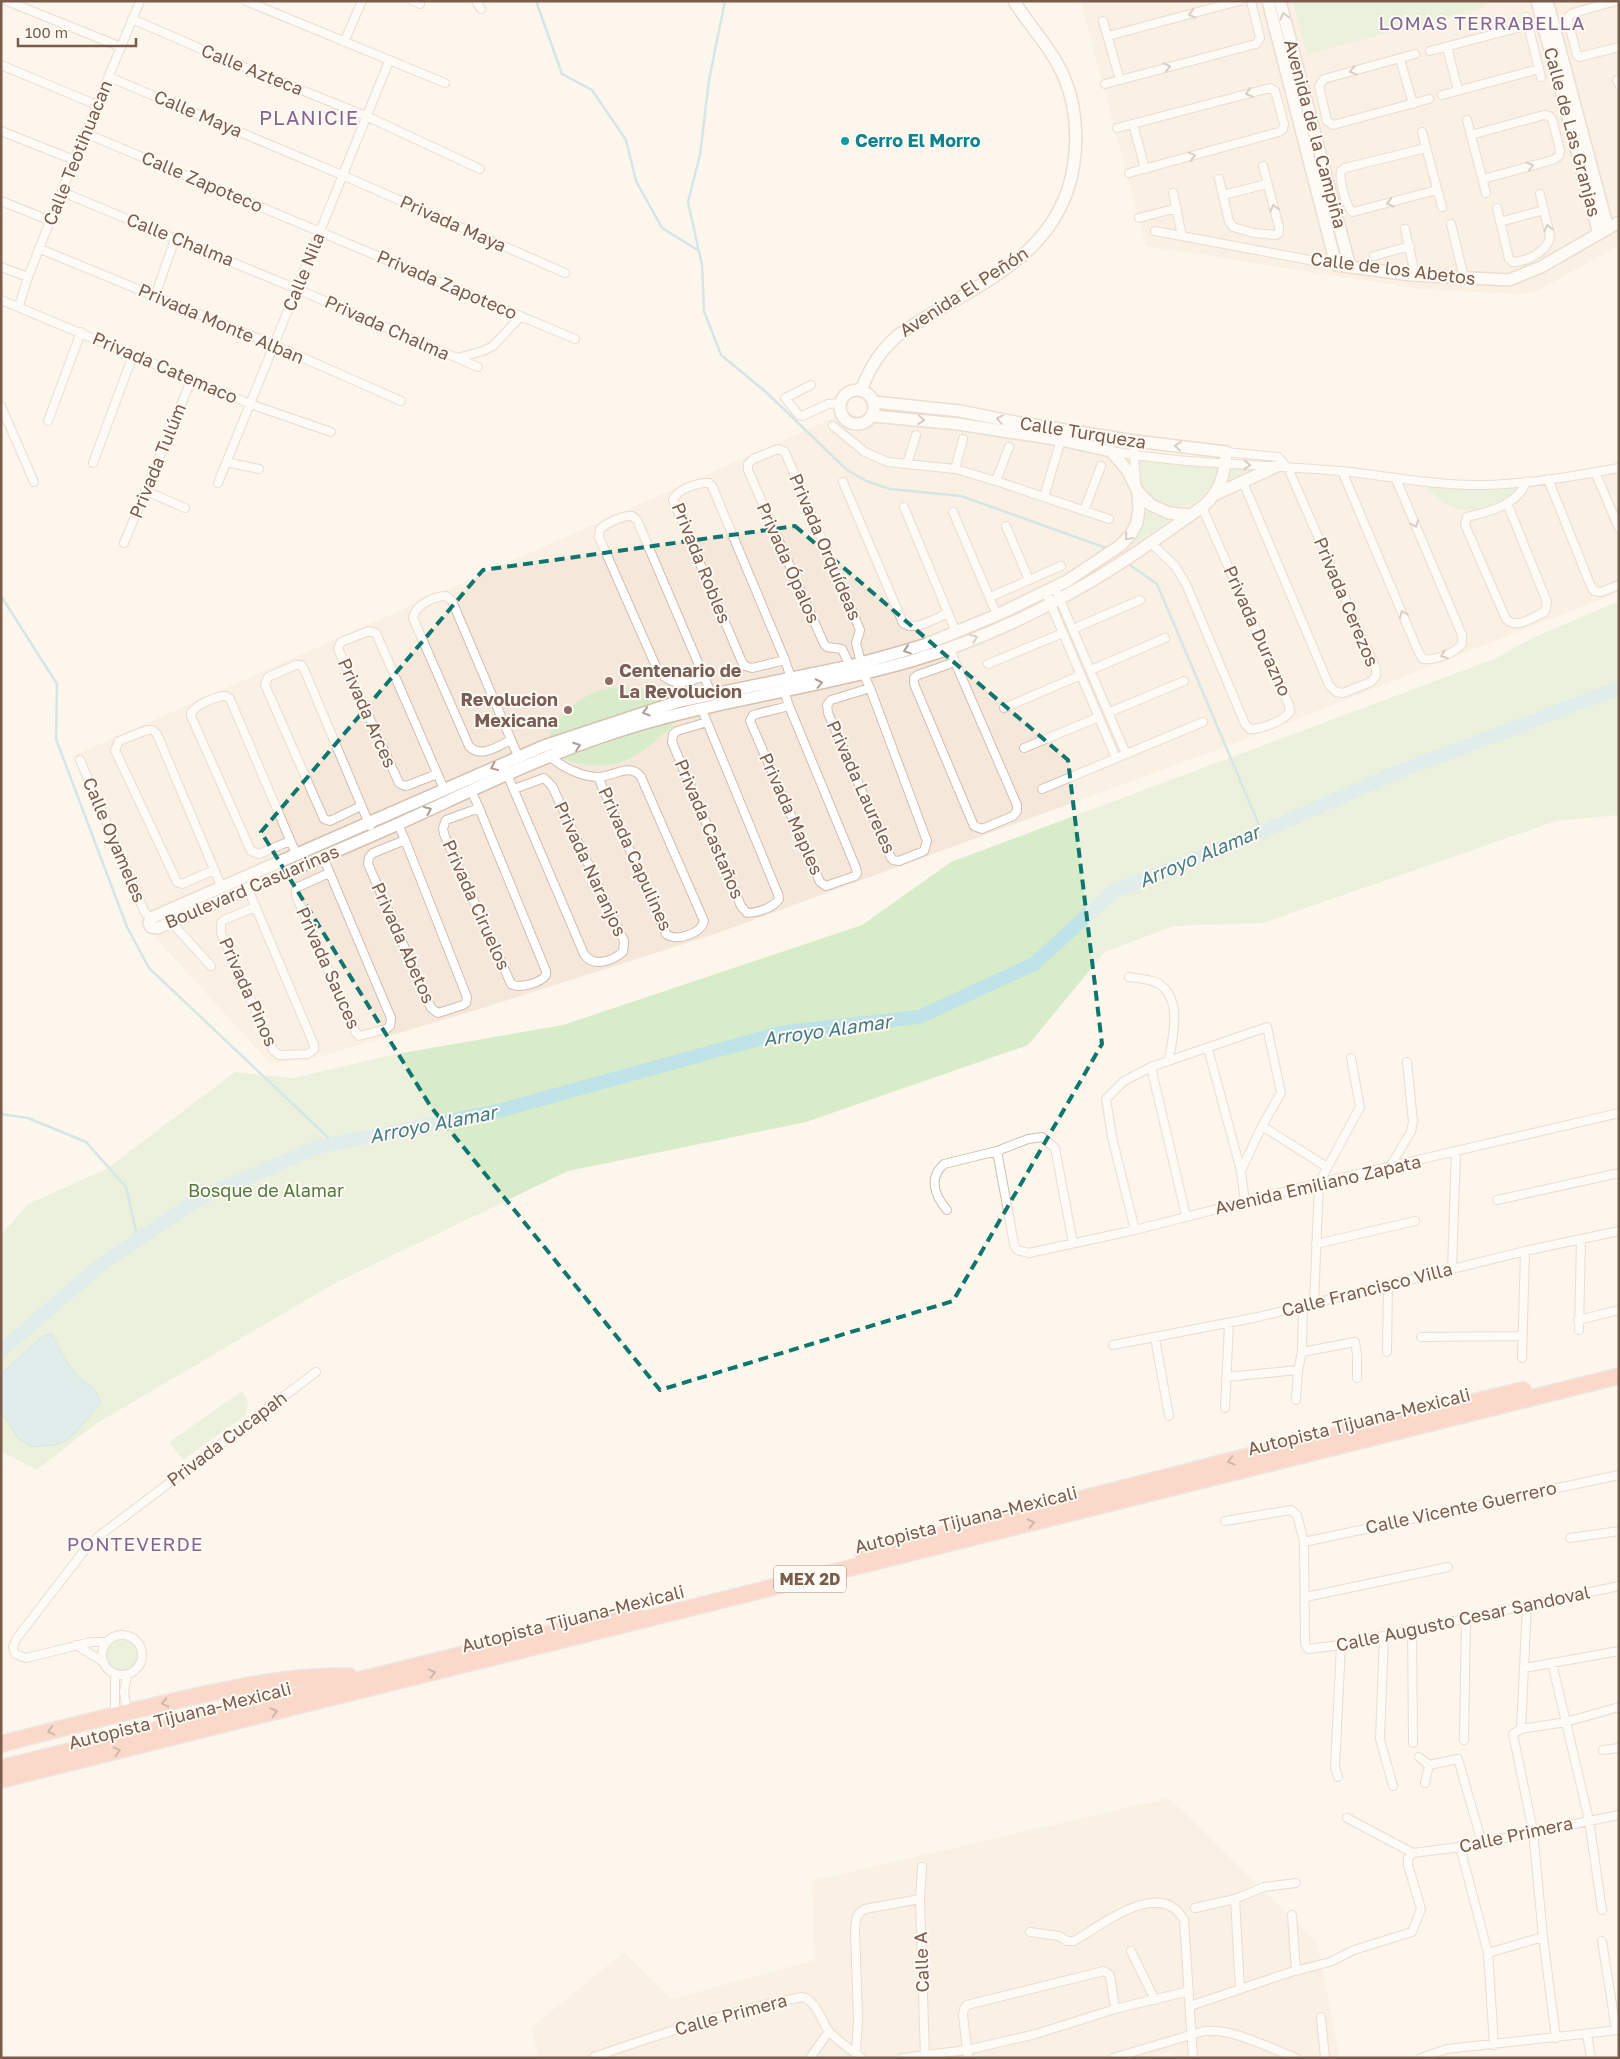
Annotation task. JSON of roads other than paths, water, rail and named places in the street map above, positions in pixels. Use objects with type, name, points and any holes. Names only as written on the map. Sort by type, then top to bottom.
[{"type":"highway","name":"Autopista Tijuana-Mexicali","points":[[1,1768],[744,1585],[1223,1463],[1619,1366]]},
{"type":"highway","name":"Autopista Tijuana-Mexicali","points":[[1,1780],[1619,1376]]},
{"type":"highway","points":[[1,1744],[121,1713],[260,1682],[329,1676],[368,1677]]},
{"type":"street","points":[[6,1],[121,47]]},
{"type":"street","name":"Calle Teotihuacan","points":[[19,306],[28,277],[74,160],[140,1]]},
{"type":"street","points":[[246,1],[445,83]]},
{"type":"street","points":[[344,42],[362,1]]},
{"type":"street","name":"Avenida El Peñón","points":[[861,390],[873,362],[891,341],[914,323],[976,288],[1018,261],[1038,241],[1064,200],[1072,174],[1076,147],[1076,123],[1072,101],[1064,77],[1050,52],[1029,26],[1014,1]]},
{"type":"street","points":[[1108,36],[1239,1]]},
{"type":"street","points":[[1104,84],[1256,44],[1260,38],[1251,1]]},
{"type":"street","name":"Avenida de la Campiña","points":[[1280,1],[1350,267]]},
{"type":"street","name":"Calle de Las Granjas","points":[[1537,1],[1553,41],[1603,231]]},
{"type":"street","name":"Calle de Las Granjas","points":[[1547,1],[1571,132],[1603,231]]},
{"type":"street","points":[[1616,1],[1573,13],[1569,16],[1568,21],[1576,55],[1579,57],[1619,47]]},
{"type":"street","points":[[1257,20],[1270,11]]},
{"type":"street","name":"Avenida de la Campiña","points":[[1270,11],[1336,265]]},
{"type":"street","points":[[1442,95],[1540,73],[1526,17]]},
{"type":"street","name":"Calle Azteca","points":[[132,19],[229,61],[366,116],[480,169]]},
{"type":"street","points":[[1103,21],[1120,80]]},
{"type":"street","points":[[1430,51],[1528,26]]},
{"type":"street","points":[[1533,46],[1572,37]]},
{"type":"street","points":[[1447,47],[1458,90]]},
{"type":"street","points":[[1415,54],[1324,79],[1319,86],[1327,121],[1333,124],[1428,99]]},
{"type":"street","points":[[1400,58],[1413,104]]},
{"type":"street","points":[[1284,63],[1296,60]]},
{"type":"street","name":"Calle Nila","points":[[218,483],[389,61]]},
{"type":"street","points":[[1,64],[97,105]]},
{"type":"street","name":"Calle Maya","points":[[109,77],[342,175]]},
{"type":"street","points":[[1117,128],[1270,88],[1275,91],[1284,124],[1283,129],[1279,132],[1129,174]]},
{"type":"street","points":[[1308,106],[1323,104]]},
{"type":"street","points":[[1280,109],[1295,106]]},
{"type":"street","points":[[1471,135],[1544,115],[1552,119],[1557,135],[1560,150],[1559,156],[1554,160],[1483,179]]},
{"type":"street","points":[[1467,120],[1486,193]]},
{"type":"street","points":[[1133,124],[1146,169]]},
{"type":"street","points":[[1,130],[74,160]]},
{"type":"street","points":[[1422,132],[1442,207]]},
{"type":"street","points":[[1557,135],[1571,132]]},
{"type":"street","name":"Calle Zapoteco","points":[[85,133],[320,231]]},
{"type":"street","points":[[1426,148],[1345,168],[1341,171],[1340,175],[1344,192],[1349,210],[1358,212],[1437,190]]},
{"type":"street","points":[[1219,179],[1233,227],[1273,236],[1279,233],[1263,166]]},
{"type":"street","name":"Privada Maya","points":[[342,175],[565,273]]},
{"type":"street","points":[[1223,196],[1267,184]]},
{"type":"street","name":"Calle Chalma","points":[[62,192],[298,288]]},
{"type":"street","points":[[1331,196],[1344,192]]},
{"type":"street","points":[[1174,193],[1182,236]]},
{"type":"street","points":[[1496,208],[1511,261],[1518,262],[1546,248],[1550,241],[1540,194]]},
{"type":"street","points":[[1,201],[51,221]]},
{"type":"street","points":[[1139,218],[1177,208]]},
{"type":"street","points":[[1500,222],[1544,210]]},
{"type":"street","name":"Calle de los Abetos","points":[[1155,231],[1350,267],[1412,275],[1509,280],[1541,267],[1619,222]]},
{"type":"street","points":[[1451,224],[1464,278]]},
{"type":"street","points":[[1405,229],[1413,265],[1412,275]]},
{"type":"street","name":"Privada Zapoteco","points":[[320,231],[575,339]]},
{"type":"street","points":[[1250,249],[1254,233]]},
{"type":"street","points":[[155,296],[175,239]]},
{"type":"street","points":[[1374,256],[1410,246]]},
{"type":"street","name":"Privada Monte Alban","points":[[40,249],[274,345],[401,401]]},
{"type":"street","points":[[1534,254],[1541,267]]},
{"type":"street","points":[[1,266],[28,277]]},
{"type":"street","name":"Privada Chalma","points":[[298,288],[478,367]]},
{"type":"street","name":"Privada Catemaco","points":[[1,300],[192,378],[250,404],[331,432]]},
{"type":"street","points":[[457,358],[493,346],[521,316]]},
{"type":"street","points":[[48,421],[81,332]]},
{"type":"street","points":[[93,464],[133,355]]},
{"type":"street","name":"Privada Tulúm","points":[[124,543],[192,378]]},
{"type":"street","points":[[811,385],[785,398],[799,415],[802,416],[828,404],[840,403]]},
{"type":"street","points":[[861,390],[870,395],[874,402],[872,416],[864,423],[851,423],[842,414],[840,403],[848,392],[861,390]]},
{"type":"street","name":"Calle Turqueza","points":[[874,402],[960,411],[1015,422],[1135,441],[1278,456],[1288,468]]},
{"type":"street","points":[[1,406],[34,482]]},
{"type":"street","name":"Calle Turqueza","points":[[872,416],[958,424],[1061,440],[1134,455],[1225,464],[1342,471],[1396,479],[1484,485],[1527,482],[1619,468]]},
{"type":"street","points":[[834,426],[865,452],[888,462],[955,469],[1109,519]]},
{"type":"street","points":[[908,464],[916,435]]},
{"type":"street","points":[[955,469],[963,439]]},
{"type":"street","points":[[1044,497],[1061,440]]},
{"type":"street","name":"Boulevard Casuarinas","points":[[1135,441],[1134,455],[1138,492],[1138,516],[1131,534],[1122,545],[1082,572],[1053,596],[950,648],[913,660],[858,667],[791,678],[710,694],[680,701],[614,722],[546,751],[507,774],[248,890],[154,928],[149,923],[151,918],[297,856],[518,756],[546,751],[701,708],[784,691],[858,667],[924,644],[997,615],[1053,596],[1089,583],[1202,507],[1216,494]]},
{"type":"street","points":[[996,481],[1009,448]]},
{"type":"street","name":"Privada Orquídeas","points":[[765,454],[778,449],[785,452],[860,630],[856,644],[858,667]]},
{"type":"street","points":[[1111,451],[1128,470],[1138,492],[1151,505],[1162,511],[1190,515]]},
{"type":"street","points":[[1216,494],[1225,464],[1226,452]]},
{"type":"street","name":"Privada Ópalos","points":[[765,454],[753,459],[748,464],[748,470],[824,644],[827,647],[842,649],[858,667]]},
{"type":"street","points":[[226,462],[259,469]]},
{"type":"street","points":[[1084,511],[1101,466]]},
{"type":"street","points":[[1216,494],[1275,467]]},
{"type":"street","name":"Privada Cerezos","points":[[1243,482],[1330,686],[1336,692],[1343,693],[1371,682],[1376,676],[1376,668],[1288,468]]},
{"type":"street","points":[[1342,471],[1419,653],[1423,659],[1429,660],[1458,649],[1462,644],[1462,635],[1396,479]]},
{"type":"street","points":[[1595,472],[1619,528]]},
{"type":"street","points":[[1548,479],[1594,591],[1601,592],[1619,585]]},
{"type":"street","name":"Privada Robles","points":[[785,660],[752,668],[745,666],[742,662],[673,500],[678,492],[704,482],[712,486],[785,660],[791,678]]},
{"type":"street","points":[[843,482],[903,623],[908,627],[915,627],[948,613]]},
{"type":"street","points":[[1508,505],[1547,602],[1545,612],[1516,625],[1510,624],[1506,619],[1465,525],[1467,517],[1508,505],[1519,496],[1527,482]]},
{"type":"street","points":[[146,491],[185,508]]},
{"type":"street","points":[[904,506],[956,632]]},
{"type":"street","name":"Privada Durazno","points":[[1150,543],[1175,566],[1186,584],[1245,724],[1250,729],[1256,729],[1286,717],[1290,712],[1289,705],[1202,507]]},
{"type":"street","points":[[953,512],[997,615]]},
{"type":"street","points":[[704,676],[683,684],[674,683],[664,678],[658,671],[598,537],[603,526],[627,516],[632,516],[637,520],[704,676],[710,694]]},
{"type":"street","points":[[1006,526],[1029,580]]},
{"type":"street","points":[[990,597],[1061,566]]},
{"type":"street","points":[[1082,572],[1089,583]]},
{"type":"street","points":[[511,740],[483,753],[473,751],[469,746],[413,618],[414,612],[419,606],[441,596],[449,598],[518,756]]},
{"type":"street","points":[[1053,596],[1073,629],[1110,712],[1126,754]]},
{"type":"street","points":[[1053,596],[1064,633],[1116,758]]},
{"type":"street","points":[[1073,629],[1140,600]]},
{"type":"street","name":"Privada Arces","points":[[437,774],[405,786],[399,783],[339,651],[338,648],[341,642],[369,631],[376,633],[444,789]]},
{"type":"street","points":[[988,664],[1064,633]]},
{"type":"street","points":[[1091,670],[1166,638]]},
{"type":"street","points":[[950,648],[1017,805],[1017,811],[1013,816],[982,829],[974,826],[914,684],[914,678],[918,674],[955,662]]},
{"type":"street","points":[[361,806],[330,821],[324,819],[265,685],[268,677],[296,665],[301,665],[304,669],[374,835]]},
{"type":"street","name":"Privada Laureles","points":[[858,667],[870,688],[927,841],[924,851],[899,861],[893,860],[890,856],[828,712],[828,705],[831,700],[870,688]]},
{"type":"street","points":[[1004,708],[1081,675]]},
{"type":"street","points":[[1110,712],[1184,681]]},
{"type":"street","name":"Privada Maples","points":[[784,691],[788,706],[856,868],[857,873],[854,876],[831,886],[826,886],[820,882],[750,721],[754,715],[788,706]]},
{"type":"street","points":[[290,841],[259,854],[251,851],[191,716],[190,713],[194,708],[218,697],[226,696],[230,699],[297,856]]},
{"type":"street","name":"Privada Castaños","points":[[701,708],[707,722],[778,894],[779,899],[774,905],[752,913],[747,913],[741,906],[672,742],[672,734],[677,731],[707,722]]},
{"type":"street","points":[[1024,748],[1099,717]]},
{"type":"street","points":[[1042,789],[1203,722]]},
{"type":"street","name":"Calle Oyameles","points":[[214,870],[182,884],[176,882],[115,750],[119,741],[147,730],[153,730],[157,734],[222,888]]},
{"type":"street","name":"Privada Capulines","points":[[546,751],[567,768],[584,775],[598,777],[633,770],[642,777],[704,921],[703,927],[698,931],[675,938],[666,934],[598,777]]},
{"type":"street","name":"Calle Oyameles","points":[[80,760],[145,913],[151,918]]},
{"type":"street","name":"Privada Naranjos","points":[[507,774],[587,959],[593,963],[619,955],[623,952],[624,941],[552,786],[544,778],[514,789]]},
{"type":"street","name":"Privada Ciruelos","points":[[471,790],[479,808],[546,971],[545,978],[542,980],[520,986],[511,984],[444,834],[443,828],[446,820],[479,808]]},
{"type":"street","name":"Privada Abetos","points":[[398,824],[405,840],[467,996],[466,1003],[462,1006],[438,1013],[431,1008],[368,864],[369,857],[373,853],[405,840]]},
{"type":"street","name":"Privada Sauces","points":[[323,857],[391,1018],[390,1026],[386,1029],[359,1036],[356,1033],[296,896],[296,889],[298,887],[329,873]]},
{"type":"street","name":"Privada Pinos","points":[[248,890],[314,1045],[314,1049],[308,1054],[279,1056],[273,1050],[221,933],[221,923],[224,920],[255,907]]},
{"type":"street","points":[[171,922],[211,966]]},
{"type":"street","points":[[1129,977],[1151,981],[1162,986],[1170,996],[1173,1009],[1173,1036],[1169,1060]]},
{"type":"street","points":[[1135,1230],[1112,1137],[1106,1098],[1124,1081],[1151,1067],[1208,1049],[1267,1027],[1281,1093],[1262,1126],[1241,1171]]},
{"type":"street","points":[[1208,1049],[1241,1171],[1245,1202]]},
{"type":"street","points":[[1314,1303],[1319,1183],[1360,1107],[1351,1058]]},
{"type":"street","points":[[1389,1168],[1411,1132],[1413,1122],[1407,1062]]},
{"type":"street","points":[[1151,1067],[1186,1216]]},
{"type":"street","name":"Avenida Emiliano Zapata","points":[[996,1151],[1014,1244],[1017,1250],[1029,1253],[1135,1230],[1319,1183],[1619,1113]]},
{"type":"street","points":[[1262,1126],[1327,1166]]},
{"type":"street","points":[[947,1210],[938,1200],[934,1179],[938,1169],[944,1164],[996,1151],[1028,1139],[1042,1137],[1055,1148],[1073,1243]]},
{"type":"street","points":[[1452,1270],[1456,1152]]},
{"type":"street","points":[[1497,1200],[1619,1173]]},
{"type":"street","points":[[1316,1244],[1415,1221]]},
{"type":"street","name":"Calle Francisco Villa","points":[[1114,1345],[1229,1323],[1526,1251],[1619,1231]]},
{"type":"street","points":[[1578,1330],[1581,1239]]},
{"type":"street","points":[[1522,1358],[1526,1251]]},
{"type":"street","points":[[1387,1352],[1388,1285]]},
{"type":"street","points":[[1296,1400],[1298,1370],[1302,1352],[1304,1306]]},
{"type":"street","points":[[1578,1320],[1619,1310]]},
{"type":"street","points":[[1225,1408],[1229,1323]]},
{"type":"street","points":[[1422,1337],[1522,1336]]},
{"type":"street","points":[[1155,1338],[1169,1416]]},
{"type":"street","points":[[1302,1352],[1354,1342],[1357,1354],[1357,1378]]},
{"type":"street","points":[[1226,1377],[1298,1370]]},
{"type":"street","name":"Privada Cucapah","points":[[76,1645],[26,1658],[15,1654],[13,1647],[28,1622],[83,1552],[99,1536],[316,1372]]},
{"type":"street","name":"Calle Vicente Guerrero","points":[[1304,1542],[1619,1475]]},
{"type":"street","points":[[1225,1521],[1291,1510],[1297,1515],[1304,1542],[1306,1597],[1448,1567]]},
{"type":"street","points":[[1570,1538],[1619,1531]]},
{"type":"street","name":"Calle Augusto Cesar Sandoval","points":[[1306,1597],[1305,1644],[1308,1649],[1341,1645],[1619,1586]]},
{"type":"street","points":[[1521,1729],[1527,1605]]},
{"type":"street","points":[[1464,1740],[1466,1618]]},
{"type":"street","points":[[1412,1629],[1413,1744]]},
{"type":"street","points":[[124,1635],[135,1640],[140,1645],[142,1657],[138,1669],[127,1675],[115,1675],[106,1669],[102,1660],[103,1647],[106,1642],[112,1638],[124,1635]]},
{"type":"street","points":[[1384,1636],[1380,1739],[1393,1786]]},
{"type":"street","points":[[76,1645],[106,1642]]},
{"type":"street","points":[[76,1645],[102,1660]]},
{"type":"street","points":[[1338,1777],[1335,1767],[1341,1645]]},
{"type":"street","points":[[1524,1668],[1619,1651]]},
{"type":"street","points":[[1552,1663],[1589,1820],[1602,1910]]},
{"type":"street","points":[[115,1675],[121,1713]]},
{"type":"street","points":[[121,1713],[127,1675]]},
{"type":"street","points":[[1556,2038],[1543,1937],[1533,1831],[1514,1734],[1521,1729],[1566,1722],[1619,1706]]},
{"type":"street","points":[[1602,1750],[1619,1748]]},
{"type":"street","points":[[1420,1757],[1429,1766]]},
{"type":"street","points":[[1429,1766],[1455,1758],[1458,1759],[1482,1843]]},
{"type":"street","points":[[1425,1783],[1429,1766]]},
{"type":"street","name":"Calle Primera","points":[[1413,1853],[1482,1843],[1533,1831],[1619,1815]]},
{"type":"street","points":[[1190,2006],[1296,1971],[1330,1962],[1354,1950],[1412,1932],[1421,1909],[1408,1865],[1408,1858],[1413,1853],[1347,1818]]},
{"type":"street","points":[[1460,1847],[1488,1953],[1494,2045]]},
{"type":"street","name":"Calle A","points":[[922,1867],[920,1899],[925,2056]]},
{"type":"street","points":[[1195,1908],[1235,1900],[1264,1887],[1296,1883]]},
{"type":"street","points":[[859,2056],[856,1917],[858,1913],[865,1909],[920,1899]]},
{"type":"street","points":[[1235,1900],[1240,1989]]},
{"type":"street","points":[[1030,1932],[1059,1936],[1067,1941],[1074,1941],[1128,1910],[1145,1903],[1167,1903],[1176,1908],[1184,1920],[1194,2058]]},
{"type":"street","points":[[1292,1915],[1296,1971]]},
{"type":"street","points":[[1488,1953],[1543,1937]]},
{"type":"street","points":[[1421,2058],[1447,2049],[1617,2030],[1602,1941]]},
{"type":"street","points":[[1131,1951],[1155,2000]]},
{"type":"street","points":[[968,2054],[962,2015],[967,2005],[1099,1972],[1107,1972],[1110,1975],[1115,2010]]},
{"type":"street","points":[[902,2058],[968,2054],[1115,2010],[1189,1991]]},
{"type":"street","name":"Calle Primera","points":[[594,2057],[660,2034],[750,2007],[802,1997],[808,1998],[812,2002],[829,2031]]},
{"type":"street","points":[[1320,2017],[1325,2058]]},
{"type":"street","points":[[1113,2058],[1204,2030],[1228,2032],[1296,2058]]},
{"type":"street","points":[[810,2058],[829,2031],[859,2056]]},
{"type":"street","points":[[1587,2034],[1591,2058]]},
{"type":"street","points":[[1447,2049],[1450,2058]]},
{"type":"water","points":[[52,1334],[64,1358],[77,1376],[95,1390],[101,1404],[70,1438],[59,1444],[32,1447],[18,1438],[5,1417],[1,1415],[1,1374],[43,1336]]},
{"type":"waterway","points":[[536,1],[562,74],[592,90],[626,140],[636,181],[662,228],[699,251]]},
{"type":"waterway","points":[[725,1],[709,80],[700,155],[688,202],[702,265],[704,311],[721,355],[766,392],[846,469],[866,481],[890,489],[961,496],[1109,549]]},
{"type":"waterway","points":[[1127,563],[1157,584],[1262,832]]},
{"type":"waterway","points":[[1,596],[57,684],[56,739],[127,927],[149,968],[335,1144]]},
{"type":"waterway","name":"Arroyo Alamar","points":[[1,1351],[102,1264],[198,1199],[318,1147],[502,1110],[784,1032],[919,1017],[1034,964],[1113,892],[1262,832],[1393,774],[1619,688]]},
{"type":"waterway","points":[[1,1114],[28,1118],[86,1142],[126,1187],[138,1240]]},
{"type":"place","name":"Cerro El Morro","points":[[845,141]]},
{"type":"place","name":"Centenario de La Revolucion","points":[[609,681]]},
{"type":"place","name":"Revolucion Mexicana","points":[[568,710]]},
{"type":"district","name":"LOMAS TERRABELLA","points":[[1482,23]]},
{"type":"district","name":"PLANICIE","points":[[309,118]]},
{"type":"district","name":"PONTEVERDE","points":[[135,1544]]},
{"type":"park label","name":"Bosque de Alamar","points":[[266,1191]]}]
